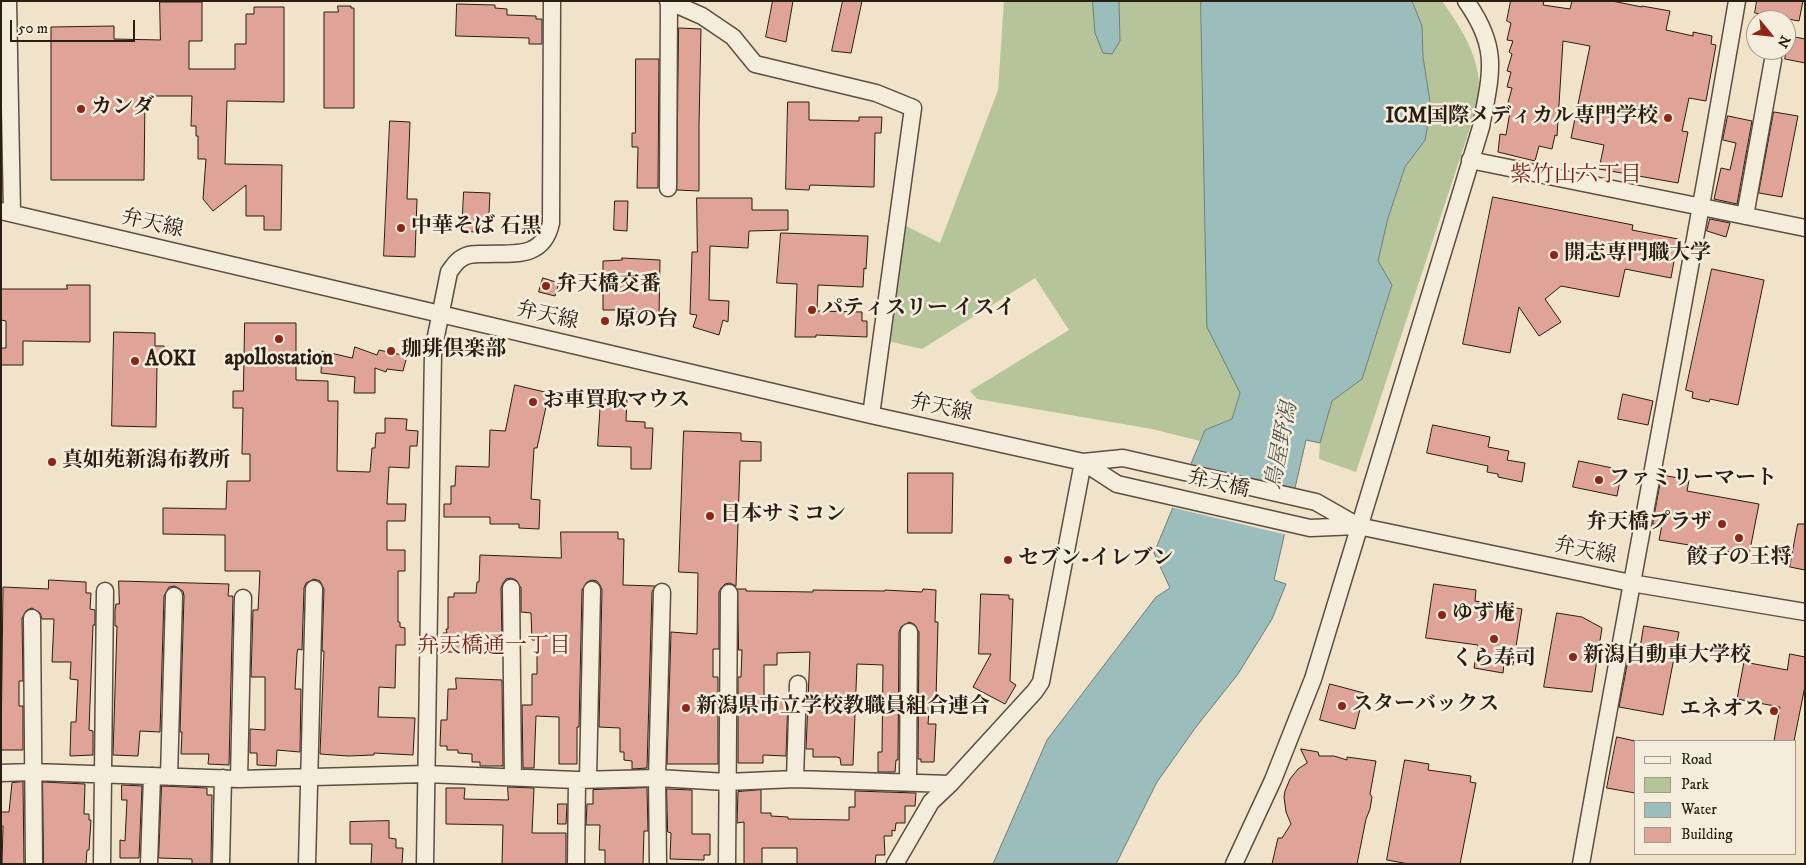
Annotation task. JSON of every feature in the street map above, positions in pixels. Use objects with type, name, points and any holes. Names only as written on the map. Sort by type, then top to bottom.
[{"type":"street","points":[[6,212],[8,1]]},
{"type":"street","points":[[425,864],[433,351],[442,315],[449,272],[454,264],[469,254],[524,253],[543,243],[548,234],[551,223],[552,1]]},
{"type":"street","points":[[668,188],[669,1],[702,16],[734,37],[755,64],[876,94],[913,108],[871,415]]},
{"type":"street","points":[[1234,864],[1273,780],[1313,679],[1480,127],[1491,75],[1489,44],[1481,25],[1466,1]]},
{"type":"street","points":[[1581,864],[1631,583],[1702,208],[1737,1]]},
{"type":"street","points":[[1745,216],[1773,60]]},
{"type":"street","points":[[1470,160],[1805,228]]},
{"type":"street","name":"弁天線","points":[[6,212],[871,415],[1083,462]]},
{"type":"street","name":"弁天橋","points":[[1083,462],[1123,458],[1316,502],[1358,526]]},
{"type":"street","points":[[896,864],[930,802],[950,784],[1035,691],[1041,682],[1083,462]]},
{"type":"street","name":"弁天橋","points":[[1083,462],[1116,484],[1310,528],[1358,526]]},
{"type":"street","name":"弁天線","points":[[1358,526],[1631,583],[1805,612]]},
{"type":"street","points":[[511,588],[513,777]]},
{"type":"street","points":[[307,864],[311,777],[314,589]]},
{"type":"street","points":[[576,864],[583,779],[592,590]]},
{"type":"street","points":[[102,864],[105,591]]},
{"type":"street","points":[[658,864],[657,778],[662,592]]},
{"type":"street","points":[[726,864],[729,593]]},
{"type":"street","points":[[169,776],[174,596]]},
{"type":"street","points":[[222,864],[231,778],[243,598]]},
{"type":"street","points":[[32,618],[34,864]]},
{"type":"street","points":[[908,782],[909,632]]},
{"type":"street","points":[[794,691],[795,779]]},
{"type":"street","points":[[1,773],[33,772],[231,778],[426,774],[583,779],[657,778],[727,782],[795,779],[950,784]]},
{"type":"street","points":[[149,864],[152,776]]},
{"type":"green space","points":[[1004,1],[1093,1],[1095,33],[1103,52],[1120,41],[1119,1],[1201,1],[1207,327],[1240,393],[1232,419],[1205,430],[1200,441],[1152,429],[977,399],[970,391],[1069,330],[1035,278],[922,349],[888,341],[906,226],[940,243],[998,90]]},
{"type":"green space","points":[[1409,1],[1442,1],[1461,29],[1478,71],[1479,82],[1476,110],[1356,472],[1319,459],[1320,443],[1332,401],[1362,378],[1392,286],[1378,261],[1388,218],[1405,167],[1425,140],[1431,108],[1423,57],[1422,26]]},
{"type":"water","points":[[1093,1],[1119,1],[1120,41],[1112,54],[1103,53],[1095,33]]},
{"type":"water","name":"鳥屋野潟","points":[[1201,1],[1412,1],[1422,26],[1423,57],[1431,108],[1425,140],[1405,167],[1388,218],[1378,261],[1392,285],[1362,379],[1332,401],[1320,443],[1306,440],[1274,580],[1286,584],[1272,619],[1238,674],[1196,727],[1157,782],[1116,864],[993,864],[1047,740],[1156,597],[1170,588],[1154,553],[1205,430],[1232,419],[1240,393],[1207,327]]},
{"type":"pier","points":[[1188,463],[1298,489],[1287,535],[1170,507]]},
{"type":"building","points":[[773,1],[793,1],[786,42],[766,37]]},
{"type":"building","points":[[843,1],[862,1],[851,53],[832,51]]},
{"type":"building","points":[[1511,1],[1544,1],[1543,5],[1570,9],[1572,1],[1612,1],[1642,6],[1670,11],[1666,30],[1693,36],[1693,32],[1712,36],[1711,44],[1716,45],[1706,101],[1689,98],[1682,131],[1688,132],[1678,183],[1599,169],[1604,145],[1571,138],[1590,46],[1563,41],[1557,136],[1555,135],[1552,149],[1539,146],[1535,161],[1498,152],[1500,134],[1506,135],[1511,106],[1507,106],[1512,88],[1507,87],[1511,72],[1507,71],[1512,54],[1509,52],[1513,41],[1507,40],[1511,23],[1507,21]]},
{"type":"building","points":[[1757,1],[1803,1],[1799,21],[1796,20],[1796,10],[1756,10]]},
{"type":"building","points":[[160,2],[202,2],[202,41],[189,41],[189,69],[235,69],[235,44],[246,44],[246,14],[254,14],[254,7],[284,7],[284,102],[227,101],[225,164],[282,165],[281,230],[264,230],[264,216],[246,216],[246,185],[213,211],[203,199],[206,159],[198,159],[196,126],[191,126],[192,96],[145,96],[144,180],[51,180],[51,27],[114,26],[114,39],[160,40]]},
{"type":"building","points":[[457,4],[495,5],[495,8],[507,9],[507,15],[536,16],[536,19],[542,19],[542,44],[529,44],[529,38],[456,36]]},
{"type":"building","points":[[338,6],[351,6],[351,8],[354,8],[354,108],[324,108],[324,12],[338,12]]},
{"type":"building","points":[[679,28],[701,29],[699,191],[677,190]]},
{"type":"building","points":[[1796,37],[1805,39],[1805,63],[1790,60],[1796,60]]},
{"type":"building","points":[[636,59],[659,59],[658,188],[637,188],[638,147],[632,147],[632,133],[635,133]]},
{"type":"building","points":[[788,102],[809,102],[809,120],[859,121],[859,117],[882,117],[881,133],[875,133],[874,187],[810,185],[809,190],[786,189]]},
{"type":"building","points":[[1774,112],[1798,116],[1782,197],[1759,193]]},
{"type":"building","points":[[1728,116],[1752,121],[1737,204],[1714,199],[1721,168],[1730,170],[1736,143],[1723,140]]},
{"type":"building","points":[[390,121],[410,122],[407,199],[417,199],[415,257],[384,256]]},
{"type":"building","points":[[464,192],[490,193],[488,233],[462,231]]},
{"type":"building","name":"開志専門職大学","points":[[1493,197],[1633,225],[1632,230],[1678,239],[1671,278],[1625,269],[1619,297],[1561,286],[1545,299],[1561,322],[1539,336],[1519,307],[1510,353],[1463,344]]},
{"type":"building","points":[[697,198],[752,198],[752,210],[788,210],[788,230],[749,231],[748,248],[710,246],[709,300],[729,301],[728,322],[723,320],[719,335],[693,327],[697,315],[690,314],[692,252],[697,252]]},
{"type":"building","points":[[615,201],[628,201],[627,231],[614,230]]},
{"type":"building","points":[[1710,219],[1730,223],[1726,237],[1707,231]]},
{"type":"building","points":[[781,233],[868,236],[863,287],[818,285],[817,311],[862,312],[862,321],[867,321],[867,337],[816,335],[816,337],[795,337],[797,284],[777,283]]},
{"type":"building","points":[[622,258],[660,260],[659,316],[636,315],[636,310],[603,310],[603,261],[622,260]]},
{"type":"building","points":[[1712,269],[1764,280],[1738,405],[1710,399],[1709,402],[1692,398],[1693,392],[1686,390]]},
{"type":"building","name":"弁天橋交番","points":[[543,278],[559,283],[555,296],[539,292]]},
{"type":"building","points":[[67,285],[90,285],[90,342],[23,341],[23,365],[1,365],[1,348],[6,348],[6,321],[1,320],[1,289],[67,289]]},
{"type":"building","points":[[245,323],[296,323],[296,380],[328,381],[328,401],[338,401],[337,471],[370,472],[372,448],[375,448],[376,433],[385,433],[385,418],[407,419],[406,430],[418,431],[417,446],[410,446],[409,468],[389,467],[387,504],[406,504],[405,521],[387,521],[387,550],[405,550],[405,571],[398,571],[398,622],[400,622],[400,627],[405,628],[405,645],[396,645],[395,688],[379,687],[378,717],[415,718],[413,755],[374,753],[374,755],[348,756],[320,754],[324,651],[322,651],[324,589],[320,581],[314,579],[306,583],[304,588],[302,650],[298,649],[297,653],[295,689],[301,689],[300,752],[277,750],[276,766],[257,765],[257,753],[250,753],[250,729],[265,730],[265,677],[251,677],[253,610],[258,610],[260,571],[225,571],[225,535],[163,534],[163,508],[226,509],[227,481],[250,481],[250,454],[242,454],[243,408],[233,408],[233,391],[243,391]]},
{"type":"building","points":[[114,332],[155,333],[155,346],[164,346],[164,365],[157,365],[156,427],[112,426]]},
{"type":"building","points":[[355,347],[377,355],[379,350],[407,356],[403,371],[387,369],[386,372],[375,368],[375,393],[354,393],[355,377],[321,373],[322,351],[352,358]]},
{"type":"building","points":[[515,385],[549,393],[537,448],[534,448],[531,499],[540,500],[539,529],[519,528],[519,524],[490,524],[490,517],[444,517],[444,504],[451,504],[451,486],[455,486],[456,466],[489,467],[490,430],[505,431]]},
{"type":"building","points":[[1623,394],[1653,401],[1648,425],[1618,419]]},
{"type":"building","points":[[601,399],[627,400],[626,421],[645,422],[645,428],[653,428],[651,469],[631,469],[631,447],[598,446]]},
{"type":"building","points":[[1433,425],[1490,437],[1488,447],[1509,451],[1507,460],[1525,463],[1522,482],[1498,477],[1498,474],[1487,472],[1488,466],[1427,453]]},
{"type":"building","points":[[684,431],[741,433],[741,441],[761,442],[761,461],[740,461],[736,586],[730,583],[725,584],[719,592],[719,649],[713,649],[713,677],[718,677],[718,764],[667,764],[671,632],[697,634],[698,573],[679,572]]},
{"type":"building","points":[[1579,461],[1622,470],[1617,496],[1573,487]]},
{"type":"building","points":[[908,473],[953,473],[952,533],[908,533]]},
{"type":"building","name":"弁天橋プラザ","points":[[1662,475],[1689,480],[1687,491],[1759,504],[1749,555],[1659,540],[1662,525],[1653,524]]},
{"type":"building","points":[[1798,524],[1805,524],[1805,570],[1790,567]]},
{"type":"building","points":[[561,532],[618,532],[618,539],[624,539],[623,585],[655,586],[652,592],[647,768],[632,769],[632,761],[624,760],[624,752],[620,752],[620,728],[599,727],[602,590],[597,581],[587,582],[582,590],[577,764],[559,764],[559,717],[536,716],[534,768],[523,768],[522,705],[532,705],[532,674],[537,674],[537,640],[532,640],[531,613],[521,612],[521,588],[516,580],[506,579],[501,588],[502,643],[470,643],[470,652],[443,652],[443,633],[447,633],[446,629],[448,629],[448,597],[454,597],[454,593],[476,593],[477,582],[479,582],[480,555],[561,558]]},
{"type":"building","points":[[49,580],[86,582],[86,593],[91,593],[90,609],[95,610],[89,730],[93,731],[93,755],[70,756],[71,722],[76,722],[78,680],[70,679],[71,662],[52,662],[54,619],[42,619],[40,613],[32,608],[27,610],[22,618],[23,681],[19,681],[19,706],[23,706],[23,750],[1,750],[3,587],[48,589]]},
{"type":"building","points":[[119,581],[229,584],[228,596],[233,596],[229,765],[208,764],[209,754],[181,754],[184,596],[183,591],[175,586],[169,587],[164,596],[160,732],[140,731],[138,756],[113,755],[117,626],[115,626],[115,610],[116,604],[119,604]]},
{"type":"building","points":[[1434,584],[1476,590],[1475,601],[1522,609],[1513,665],[1504,664],[1503,673],[1474,668],[1478,645],[1426,638]]},
{"type":"building","points":[[738,589],[746,589],[746,591],[813,592],[813,590],[922,592],[923,589],[936,590],[935,622],[938,622],[936,699],[930,699],[928,724],[936,724],[934,762],[921,762],[921,759],[918,759],[919,632],[914,624],[909,622],[901,627],[899,632],[898,760],[896,760],[895,772],[878,772],[878,752],[882,752],[883,665],[857,664],[853,765],[841,765],[840,758],[837,757],[813,757],[813,749],[806,749],[810,652],[777,653],[777,665],[764,665],[764,697],[788,698],[786,756],[763,755],[763,763],[738,763],[738,677],[741,677],[742,650],[739,650]]},
{"type":"building","points":[[981,594],[1009,595],[1009,599],[1013,599],[1010,681],[1016,685],[1005,704],[973,687],[991,654],[979,654]]},
{"type":"building","name":"新潟自動車大学校","points":[[1557,613],[1582,617],[1602,628],[1592,692],[1544,687]]},
{"type":"building","points":[[1644,626],[1679,632],[1663,715],[1619,707],[1630,650],[1639,652]]},
{"type":"building","points":[[1790,654],[1805,657],[1805,686],[1794,740],[1774,740],[1780,707],[1737,699],[1744,662],[1787,670]]},
{"type":"building","points":[[456,678],[502,680],[503,766],[480,766],[480,762],[472,762],[472,754],[458,753],[458,750],[447,750],[447,746],[440,746],[441,720],[447,720],[448,689],[456,689]]},
{"type":"building","name":"スターバックス","points":[[1330,684],[1364,693],[1355,729],[1320,720]]},
{"type":"building","points":[[1617,737],[1634,741],[1634,793],[1607,788]]},
{"type":"building","points":[[1301,749],[1318,752],[1319,756],[1334,756],[1347,760],[1347,757],[1376,761],[1370,794],[1372,797],[1370,809],[1366,819],[1357,864],[1272,864],[1278,838],[1282,838],[1291,824],[1286,812],[1285,791],[1290,779],[1298,769],[1307,763]]},
{"type":"building","points":[[1405,760],[1429,764],[1428,770],[1471,776],[1470,782],[1476,783],[1460,864],[1409,864],[1387,860]]},
{"type":"building","points":[[23,782],[24,864],[2,864],[3,826],[1,826],[1,812],[9,812],[12,783]]},
{"type":"building","points":[[43,782],[85,784],[84,814],[89,814],[89,820],[91,820],[86,864],[44,864]]},
{"type":"building","points":[[122,785],[142,786],[139,858],[120,858],[120,840],[125,841],[127,800],[122,800]]},
{"type":"building","points":[[162,786],[207,788],[207,795],[212,795],[211,864],[192,864],[192,859],[159,858]]},
{"type":"building","points":[[508,787],[534,788],[532,833],[566,833],[566,864],[502,864],[503,825],[446,824],[446,788],[465,788],[464,799],[508,800]]},
{"type":"building","points":[[647,788],[648,831],[644,831],[643,864],[605,864],[605,850],[599,850],[600,825],[586,825],[587,804],[593,804],[593,790]]},
{"type":"building","points":[[667,789],[692,790],[692,834],[710,834],[710,855],[704,855],[704,860],[670,859],[671,833],[668,832]]},
{"type":"building","points":[[761,790],[761,813],[771,813],[771,816],[788,817],[788,819],[849,820],[849,807],[855,807],[855,791],[916,793],[915,806],[905,806],[905,823],[896,823],[895,831],[892,830],[892,836],[884,836],[885,855],[876,855],[875,864],[797,864],[797,848],[762,848],[762,864],[744,864],[744,822],[737,823],[738,792]]},
{"type":"building","points":[[558,804],[567,804],[566,824],[558,824]]},
{"type":"building","points":[[389,821],[389,838],[396,839],[396,848],[403,848],[402,864],[371,864],[372,844],[350,844],[350,822]]},
{"type":"place","name":"カンダ","points":[[81,109]]},
{"type":"place","name":"ICM国際メディカル専門学校","points":[[1668,118]]},
{"type":"place","name":"中華そば 石黒","points":[[401,228]]},
{"type":"place","name":"開志専門職大学","points":[[1554,255]]},
{"type":"place","name":"弁天橋交番","points":[[546,286]]},
{"type":"place","name":"パティスリー イスイ","points":[[812,310]]},
{"type":"place","name":"原の台","points":[[605,321]]},
{"type":"place","name":"apollostation","points":[[279,339]]},
{"type":"place","name":"珈琲倶楽部","points":[[391,351]]},
{"type":"place","name":"AOKI","points":[[135,361]]},
{"type":"place","name":"お車買取マウス","points":[[533,402]]},
{"type":"place","name":"真如苑新潟布教所","points":[[52,462]]},
{"type":"place","name":"ファミリーマート","points":[[1599,480]]},
{"type":"place","name":"日本サミコン","points":[[710,516]]},
{"type":"place","name":"弁天橋プラザ","points":[[1722,524]]},
{"type":"place","name":"餃子の王将","points":[[1739,538]]},
{"type":"place","name":"セブン-イレブン","points":[[1008,560]]},
{"type":"place","name":"ゆず庵","points":[[1442,615]]},
{"type":"place","name":"くら寿司","points":[[1494,639]]},
{"type":"place","name":"新潟自動車大学校","points":[[1573,657]]},
{"type":"place","name":"スターバックス","points":[[1342,706]]},
{"type":"place","name":"新潟県市立学校教職員組合連合","points":[[686,708]]},
{"type":"place","name":"エネオス","points":[[1774,711]]},
{"type":"district","name":"紫竹山六丁目","points":[[1576,176]]},
{"type":"district","name":"弁天橋通一丁目","points":[[494,647]]}]
